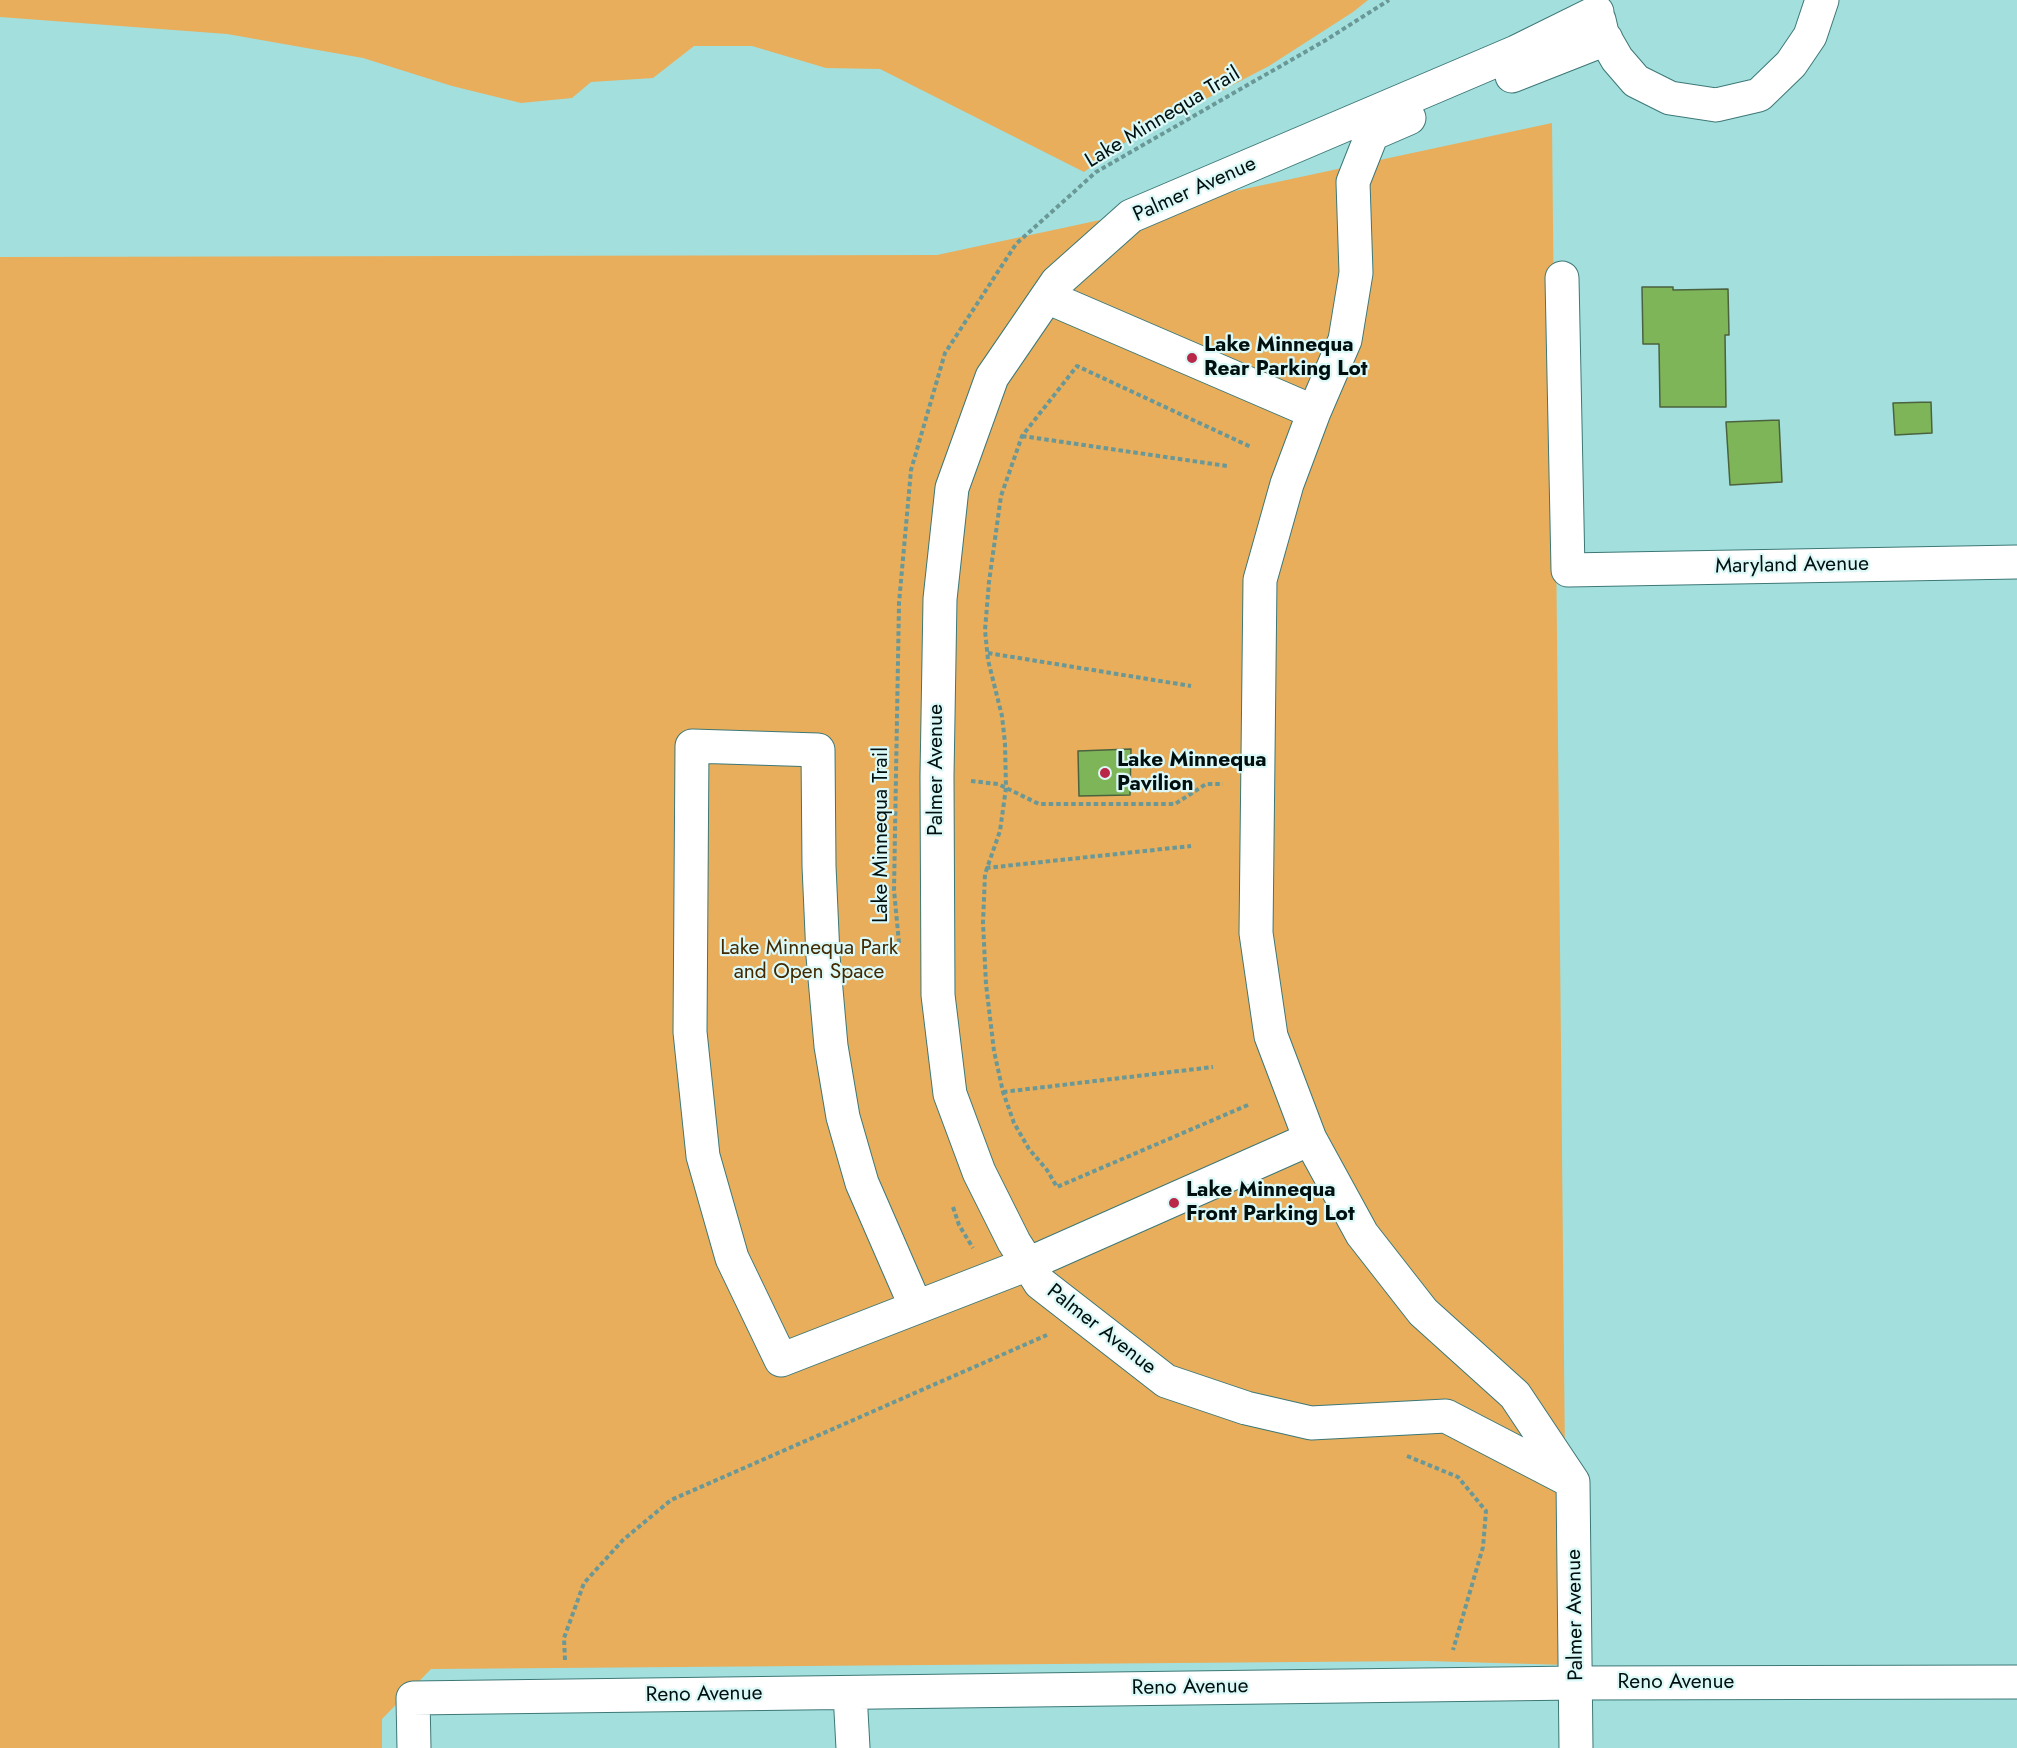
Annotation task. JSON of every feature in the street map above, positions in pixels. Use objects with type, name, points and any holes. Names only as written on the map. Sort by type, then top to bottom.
[{"type":"street","points":[[1573,1482],[1515,1395],[1423,1312],[1362,1234],[1310,1139],[1271,1036],[1256,933],[1260,580],[1287,484],[1314,412],[1345,340],[1356,273],[1353,182],[1372,134],[1450,100],[1600,17],[1617,59],[1636,81],[1670,98],[1716,105],[1759,95],[1791,64],[1810,36],[1822,0]]},
{"type":"street","name":"Palmer Avenue","points":[[1576,1748],[1573,1482],[1446,1416],[1311,1423],[1246,1408],[1166,1381],[1041,1283],[1028,1264],[1014,1242],[979,1172],[950,1094],[938,995],[936,776],[940,599],[952,488],[992,377],[1057,282],[1131,216],[1600,17]]},
{"type":"street","name":"Maryland Avenue","points":[[1562,278],[1568,570],[2017,562]]},
{"type":"street","points":[[1047,297],[1314,412]]},
{"type":"street","points":[[916,1307],[862,1183],[843,1117],[831,1046],[822,956],[818,750],[692,746],[690,1032],[704,1156],[732,1258],[781,1360],[1028,1264],[1310,1139]]},
{"type":"street","name":"Reno Avenue","points":[[414,1748],[413,1698],[1577,1683],[2017,1682]]},
{"type":"street","points":[[850,1693],[853,1748]]},
{"type":"path","name":"Lake Minnequa Trail","points":[[899,949],[894,890],[899,603],[911,470],[945,353],[1016,244],[1096,172],[1326,40],[1389,0]]},
{"type":"path","points":[[1248,1105],[1057,1187],[1047,1170],[1029,1149],[1014,1123],[1003,1092],[994,1051],[986,984],[983,923],[986,868],[1000,831],[1006,788],[1002,716],[985,630],[1001,496],[1022,436],[1077,366],[1251,447]]},
{"type":"path","points":[[1022,436],[1227,466]]},
{"type":"path","points":[[988,653],[1191,686]]},
{"type":"path","points":[[896,778],[936,776],[998,784],[1040,804],[1175,804],[1206,784],[1258,784]]},
{"type":"path","points":[[986,868],[1191,846]]},
{"type":"path","points":[[1003,1092],[1213,1067]]},
{"type":"path","points":[[951,1203],[959,1225],[991,1278]]},
{"type":"path","points":[[1038,1327],[1053,1340]]},
{"type":"path","points":[[566,1696],[564,1638],[584,1583],[623,1540],[671,1500],[1047,1335]]},
{"type":"path","points":[[1400,1453],[1458,1477],[1486,1511],[1483,1547],[1443,1685]]},
{"type":"green space","points":[[0,0],[1368,0],[1269,66],[1133,137],[1084,172],[880,69],[826,68],[752,46],[694,46],[653,78],[591,82],[572,98],[521,103],[452,86],[363,58],[227,34],[0,17]]},
{"type":"green space","name":"Lake Minnequa Park and Open Space","points":[[1552,123],[1567,1665],[1426,1661],[431,1669],[382,1719],[382,1748],[0,1748],[0,257],[937,255]]},
{"type":"building","points":[[1642,287],[1673,287],[1673,290],[1728,289],[1729,335],[1725,335],[1726,407],[1660,407],[1659,344],[1643,344]]},
{"type":"building","points":[[1931,402],[1932,433],[1895,435],[1893,403]]},
{"type":"building","points":[[1779,420],[1782,482],[1730,485],[1726,422]]},
{"type":"building","name":"Lake Minnequa Pavilion","points":[[1131,749],[1130,795],[1079,796],[1078,751]]},
{"type":"place","name":"Lake Minnequa Rear Parking Lot","points":[[1192,358]]},
{"type":"place","name":"Lake Minnequa Pavilion","points":[[1105,773]]},
{"type":"place","name":"Lake Minnequa Front Parking Lot","points":[[1174,1203]]}]
